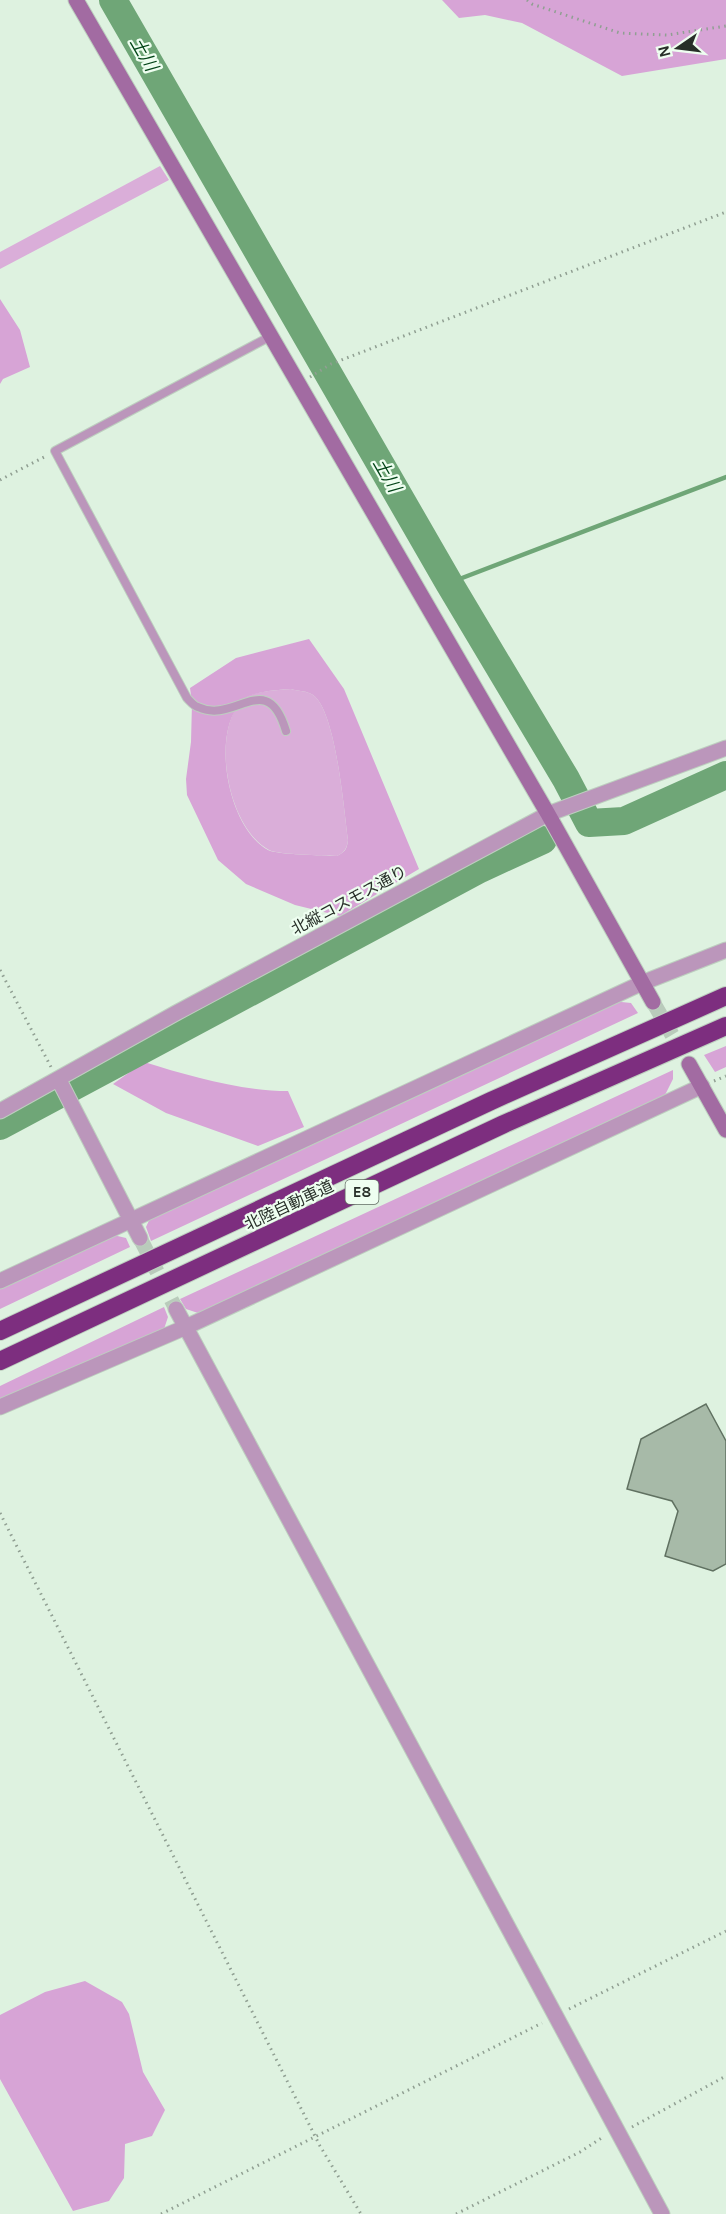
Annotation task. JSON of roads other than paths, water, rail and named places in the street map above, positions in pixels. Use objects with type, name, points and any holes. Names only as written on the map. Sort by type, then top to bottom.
[{"type":"highway","name":"北陸自動車道","points":[[0,1331],[491,1101],[726,996]]},
{"type":"highway","name":"北陸自動車道","points":[[0,1361],[504,1124],[726,1026]]},
{"type":"street","points":[[76,0],[552,813],[653,1002]]},
{"type":"street","name":"北縦コスモス通り","points":[[0,1111],[62,1087],[176,1013],[552,813],[726,748]]},
{"type":"street","points":[[0,1281],[642,983],[726,950]]},
{"type":"street","points":[[688,1064],[726,1130]]},
{"type":"street","points":[[0,1407],[186,1327],[702,1086]]},
{"type":"street","points":[[62,1087],[140,1238]]},
{"type":"street","points":[[176,1309],[662,2214]]},
{"type":"lane","points":[[271,336],[55,451],[187,699],[198,707],[212,710],[226,710],[256,699],[264,700],[275,706],[281,713],[286,731]]},
{"type":"waterway","name":"土川","points":[[113,0],[449,583],[566,779],[589,823],[624,821],[726,775]]},
{"type":"waterway","points":[[449,583],[726,477]]},
{"type":"waterway","points":[[0,1126],[480,869],[543,840]]},
{"type":"tunnel","points":[[653,1002],[689,1064]]},
{"type":"tunnel","points":[[140,1238],[176,1309]]}]
